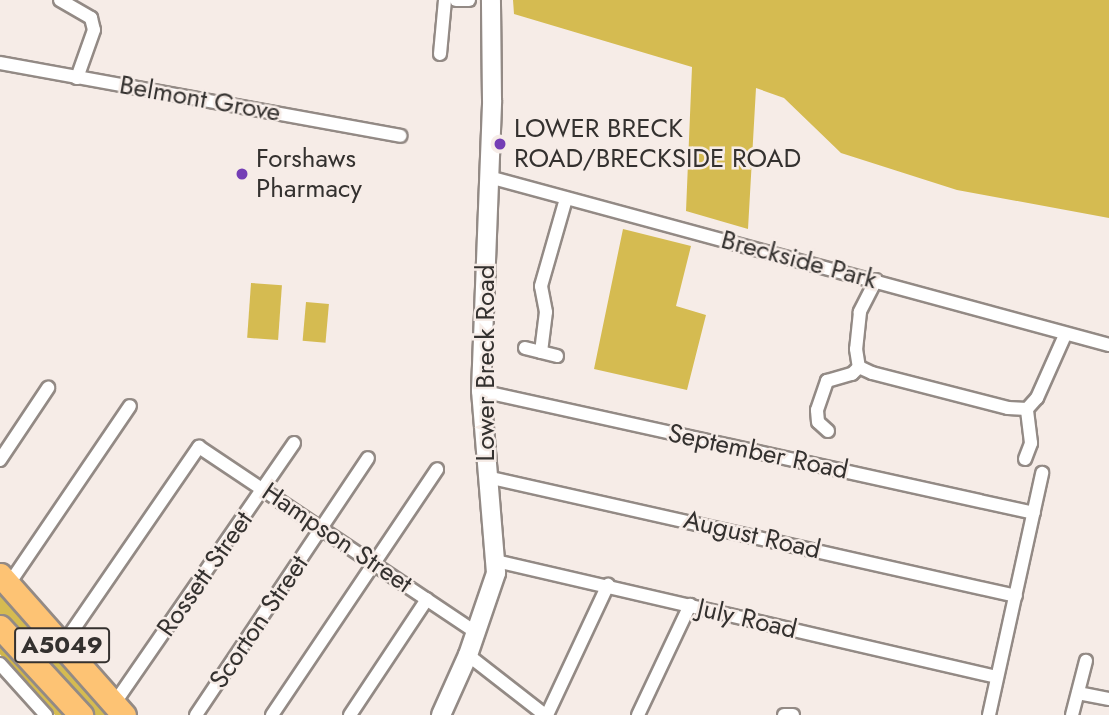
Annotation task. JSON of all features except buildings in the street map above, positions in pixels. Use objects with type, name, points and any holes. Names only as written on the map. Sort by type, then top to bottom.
[{"type":"highway","name":"A5049","points":[[4,580],[119,710]]},
{"type":"highway","name":"A5049","points":[[0,627],[81,715]]},
{"type":"street","points":[[60,0],[90,18],[94,30],[83,50],[77,78]]},
{"type":"street","points":[[440,54],[445,0]]},
{"type":"street","points":[[456,0],[469,0]]},
{"type":"street","name":"Lower Breck Road","points":[[440,715],[468,655],[496,561],[486,477],[481,391],[489,177],[491,0]]},
{"type":"street","name":"Belmont Grove","points":[[0,63],[400,136]]},
{"type":"street","name":"Breckside Park","points":[[489,177],[1109,345]]},
{"type":"street","points":[[541,352],[546,312],[541,286],[566,199]]},
{"type":"street","points":[[859,367],[856,349],[860,312],[876,280]]},
{"type":"street","points":[[1025,459],[1031,443],[1027,409],[1037,398],[1065,335]]},
{"type":"street","points":[[525,348],[557,356]]},
{"type":"street","points":[[859,367],[1008,408],[1027,409]]},
{"type":"street","points":[[828,431],[818,422],[817,410],[827,381],[852,374],[859,367]]},
{"type":"street","points":[[0,460],[48,388]]},
{"type":"street","name":"September Road","points":[[481,391],[1034,513]]},
{"type":"street","points":[[4,580],[130,407]]},
{"type":"street","name":"Rossett Street","points":[[119,710],[294,443]]},
{"type":"street","name":"Hampson Street","points":[[62,646],[199,447],[474,631]]},
{"type":"street","name":"Scorton Street","points":[[196,715],[368,458]]},
{"type":"street","points":[[272,715],[437,469]]},
{"type":"street","points":[[989,715],[1042,473]]},
{"type":"street","name":"August Road","points":[[486,477],[1016,596]]},
{"type":"street","name":"July Road","points":[[496,561],[997,677]]},
{"type":"street","points":[[468,655],[546,715],[608,585]]},
{"type":"street","points":[[350,715],[427,599]]},
{"type":"street","points":[[638,715],[690,606]]},
{"type":"street","points":[[1073,715],[1086,660]]},
{"type":"street","points":[[0,664],[46,715]]},
{"type":"street","points":[[1078,693],[1109,699]]},
{"type":"street","points":[[784,715],[793,715]]},
{"type":"shaded area","points":[[513,0],[1109,0],[1109,218],[957,190],[841,153],[784,98],[756,88],[748,229],[686,211],[692,67],[514,14]]},
{"type":"shaded area","points":[[623,229],[691,246],[676,306],[706,315],[687,390],[594,369]]},
{"type":"shaded area","points":[[251,283],[282,285],[278,340],[247,338]]},
{"type":"shaded area","points":[[306,302],[329,304],[326,343],[303,341]]},
{"type":"shaded area","points":[[0,594],[108,715],[90,715],[0,617]]},
{"type":"shaded area","points":[[0,636],[71,715],[55,715],[0,654]]},
{"type":"shaded area","points":[[0,643],[34,675],[27,684],[0,654]]},
{"type":"place","name":"LOWER BRECK ROAD/BRECKSIDE ROAD","points":[[500,144]]},
{"type":"place","name":"Forshaws Pharmacy","points":[[242,174]]}]
